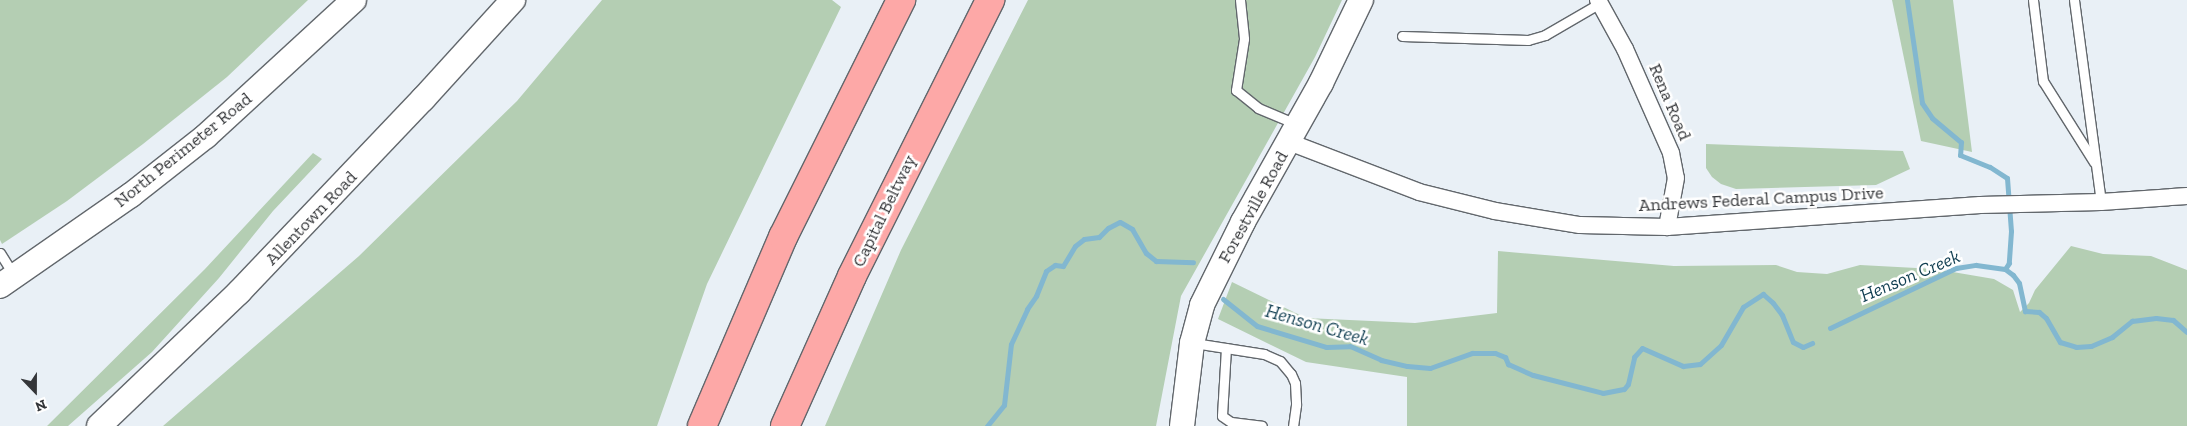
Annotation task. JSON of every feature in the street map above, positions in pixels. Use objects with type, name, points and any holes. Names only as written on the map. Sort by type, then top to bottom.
[{"type":"highway","points":[[838,124],[883,0]]},
{"type":"highway","points":[[702,426],[783,237],[901,0]]},
{"type":"highway","name":"Capital Beltway","points":[[785,426],[852,276],[990,0]]},
{"type":"main road","name":"North Perimeter Road","points":[[7,281],[131,195],[206,136],[354,0]]},
{"type":"main road","name":"Allentown Road","points":[[98,426],[239,292],[411,112],[512,0]]},
{"type":"main road","name":"Forestville Road","points":[[1182,426],[1192,342],[1202,305],[1224,258],[1294,134],[1361,0]]},
{"type":"street","name":"Rena Road","points":[[1599,2],[1625,49],[1671,153],[1676,178],[1666,227]]},
{"type":"street","name":"Andrews Federal Campus Drive","points":[[1294,134],[1419,192],[1495,211],[1580,225],[1666,227],[1980,205],[2101,202],[2187,196]]},
{"type":"lane","points":[[1240,0],[1244,39],[1236,90],[1294,134]]},
{"type":"lane","points":[[2034,0],[2043,81],[2096,165]]},
{"type":"lane","points":[[2074,0],[2101,202]]},
{"type":"lane","points":[[1402,36],[1528,40],[1545,35],[1599,2]]},
{"type":"lane","points":[[0,253],[7,281]]},
{"type":"lane","points":[[1192,342],[1264,354],[1274,357],[1285,365],[1291,374],[1296,394],[1293,426]]},
{"type":"lane","points":[[1226,348],[1222,416],[1231,422],[1262,426]]},
{"type":"green space","points":[[0,0],[308,0],[227,77],[143,144],[67,201],[2,244],[0,240]]},
{"type":"green space","points":[[602,0],[832,0],[841,7],[707,284],[657,426],[163,426],[359,256],[517,101]]},
{"type":"green space","points":[[1028,0],[1342,0],[1315,57],[1181,296],[1156,426],[825,426],[901,250]]},
{"type":"green space","points":[[1892,0],[1953,0],[1972,152],[1921,141]]},
{"type":"green space","points":[[1706,144],[1903,151],[1910,169],[1876,185],[1736,189],[1721,184],[1712,177],[1706,168]]},
{"type":"green space","points":[[313,153],[322,159],[273,211],[219,278],[152,352],[68,426],[47,426],[205,269]]},
{"type":"green space","points":[[2071,246],[2103,254],[2151,256],[2187,270],[2187,426],[1407,426],[1407,377],[1306,362],[1218,319],[1232,282],[1306,318],[1415,323],[1497,313],[1498,251],[1674,266],[1776,265],[1797,272],[1827,274],[1860,265],[1935,269],[1994,279],[2013,290],[2020,312],[2029,303],[2035,290]]},
{"type":"waterway","name":"Henson Creek","points":[[1907,0],[1922,103],[1932,118],[1961,142],[1960,155],[1990,167],[2007,178],[2011,231],[2009,263],[2005,269]]},
{"type":"waterway","name":"Henson Creek","points":[[987,426],[1004,405],[1011,344],[1027,309],[1036,296],[1046,271],[1055,265],[1063,266],[1075,246],[1084,239],[1099,237],[1108,228],[1120,222],[1132,229],[1146,253],[1156,261],[1193,262]]},
{"type":"waterway","name":"Henson Creek","points":[[1830,328],[1956,268],[1976,265],[2005,269],[2013,275],[2019,283],[2025,311],[2039,312],[2046,318],[2060,342],[2076,347],[2091,346],[2112,337],[2132,321],[2156,318],[2173,320],[2187,332]]},
{"type":"waterway","name":"Henson Creek","points":[[1223,299],[1257,326],[1326,347],[1350,346],[1381,360],[1407,366],[1430,368],[1472,353],[1495,353],[1505,357],[1508,364],[1533,375],[1603,393],[1624,389],[1628,384],[1634,357],[1642,348],[1683,366],[1700,364],[1721,345],[1743,307],[1763,294],[1782,315],[1793,342],[1803,347],[1812,343]]}]
